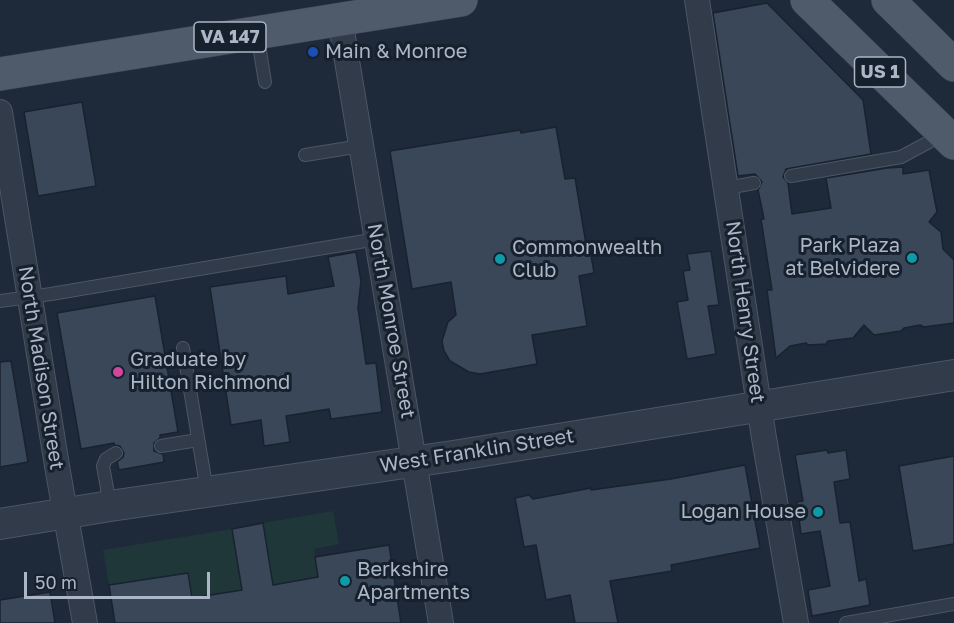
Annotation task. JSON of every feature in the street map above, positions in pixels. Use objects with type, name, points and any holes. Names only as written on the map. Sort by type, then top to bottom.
[{"type":"main road","name":"VA 147","points":[[0,74],[461,0]]},
{"type":"main road","name":"US 1","points":[[807,0],[950,138]]},
{"type":"main road","name":"US 1","points":[[888,0],[954,64]]},
{"type":"street","name":"North Henry Street","points":[[697,0],[759,406],[796,623]]},
{"type":"street","name":"North Monroe Street","points":[[340,19],[441,623]]},
{"type":"street","name":"North Madison Street","points":[[0,112],[85,623]]},
{"type":"street","name":"West Franklin Street","points":[[0,524],[954,375]]},
{"type":"lane","points":[[257,33],[265,82]]},
{"type":"lane","points":[[791,176],[901,157],[950,138]]},
{"type":"lane","points":[[305,155],[361,146]]},
{"type":"lane","points":[[727,188],[754,183]]},
{"type":"lane","points":[[0,301],[377,239]]},
{"type":"lane","points":[[183,348],[207,491]]},
{"type":"lane","points":[[161,446],[198,440]]},
{"type":"lane","points":[[110,506],[103,466],[106,459],[116,453]]},
{"type":"lane","points":[[846,623],[954,604]]},
{"type":"green space","points":[[333,511],[339,544],[314,549],[318,577],[273,585],[263,523]]},
{"type":"green space","points":[[232,529],[242,590],[192,598],[188,573],[109,585],[103,550]]},
{"type":"building","points":[[767,3],[863,100],[871,154],[786,169],[783,177],[788,183],[792,214],[831,208],[826,178],[887,168],[903,167],[903,174],[929,170],[937,212],[929,222],[941,232],[943,249],[954,260],[954,323],[924,327],[920,325],[904,328],[901,331],[874,335],[864,325],[853,338],[828,341],[826,344],[808,345],[806,343],[790,346],[776,358],[767,290],[772,290],[761,219],[764,219],[758,190],[762,182],[755,174],[738,176],[713,13]]},
{"type":"building","points":[[82,102],[96,186],[38,196],[24,112]]},
{"type":"building","name":"Commonwealth Club","points":[[556,127],[565,179],[575,178],[586,244],[589,243],[594,273],[579,276],[587,326],[532,335],[537,364],[480,374],[469,372],[450,361],[444,351],[442,341],[448,322],[456,315],[451,282],[412,289],[390,151],[520,130],[521,133]]},
{"type":"building","points":[[711,251],[719,305],[708,306],[716,354],[687,359],[677,302],[688,300],[683,271],[690,270],[687,254]]},
{"type":"building","points":[[356,252],[361,281],[358,308],[366,364],[376,363],[382,412],[331,419],[329,409],[286,416],[290,442],[264,446],[261,420],[231,425],[210,287],[286,276],[288,294],[334,286],[328,257]]},
{"type":"building","name":"Graduate by Hilton Richmond","points":[[155,296],[178,432],[160,435],[154,443],[154,451],[163,454],[164,462],[119,470],[117,462],[124,453],[120,446],[114,443],[81,449],[57,313]]},
{"type":"building","points":[[11,361],[28,462],[0,467],[0,362]]},
{"type":"building","name":"Logan House","points":[[827,450],[828,453],[846,450],[850,479],[834,482],[840,523],[850,522],[859,581],[866,579],[870,605],[812,616],[808,590],[830,586],[820,531],[801,534],[797,502],[803,501],[795,455]]},
{"type":"building","points":[[954,456],[954,544],[913,551],[899,466]]},
{"type":"building","points":[[745,465],[760,548],[671,565],[672,571],[610,581],[618,623],[575,623],[570,595],[546,600],[536,545],[524,547],[515,498],[529,495],[533,499],[591,488],[591,490],[671,479]]},
{"type":"building","name":"Berkshire Apartments","points":[[263,523],[273,585],[318,577],[315,557],[389,545],[401,623],[115,623],[109,585],[188,573],[192,598],[242,590],[232,529]]},
{"type":"building","points":[[50,592],[55,623],[0,623],[0,600]]},
{"type":"place","name":"Main & Monroe","points":[[313,52]]},
{"type":"place","name":"Park Plaza at Belvidere","points":[[912,258]]},
{"type":"place","name":"Commonwealth Club","points":[[500,259]]},
{"type":"place","name":"Graduate by Hilton Richmond","points":[[118,372]]},
{"type":"place","name":"Logan House","points":[[818,512]]},
{"type":"place","name":"Berkshire Apartments","points":[[345,581]]}]
